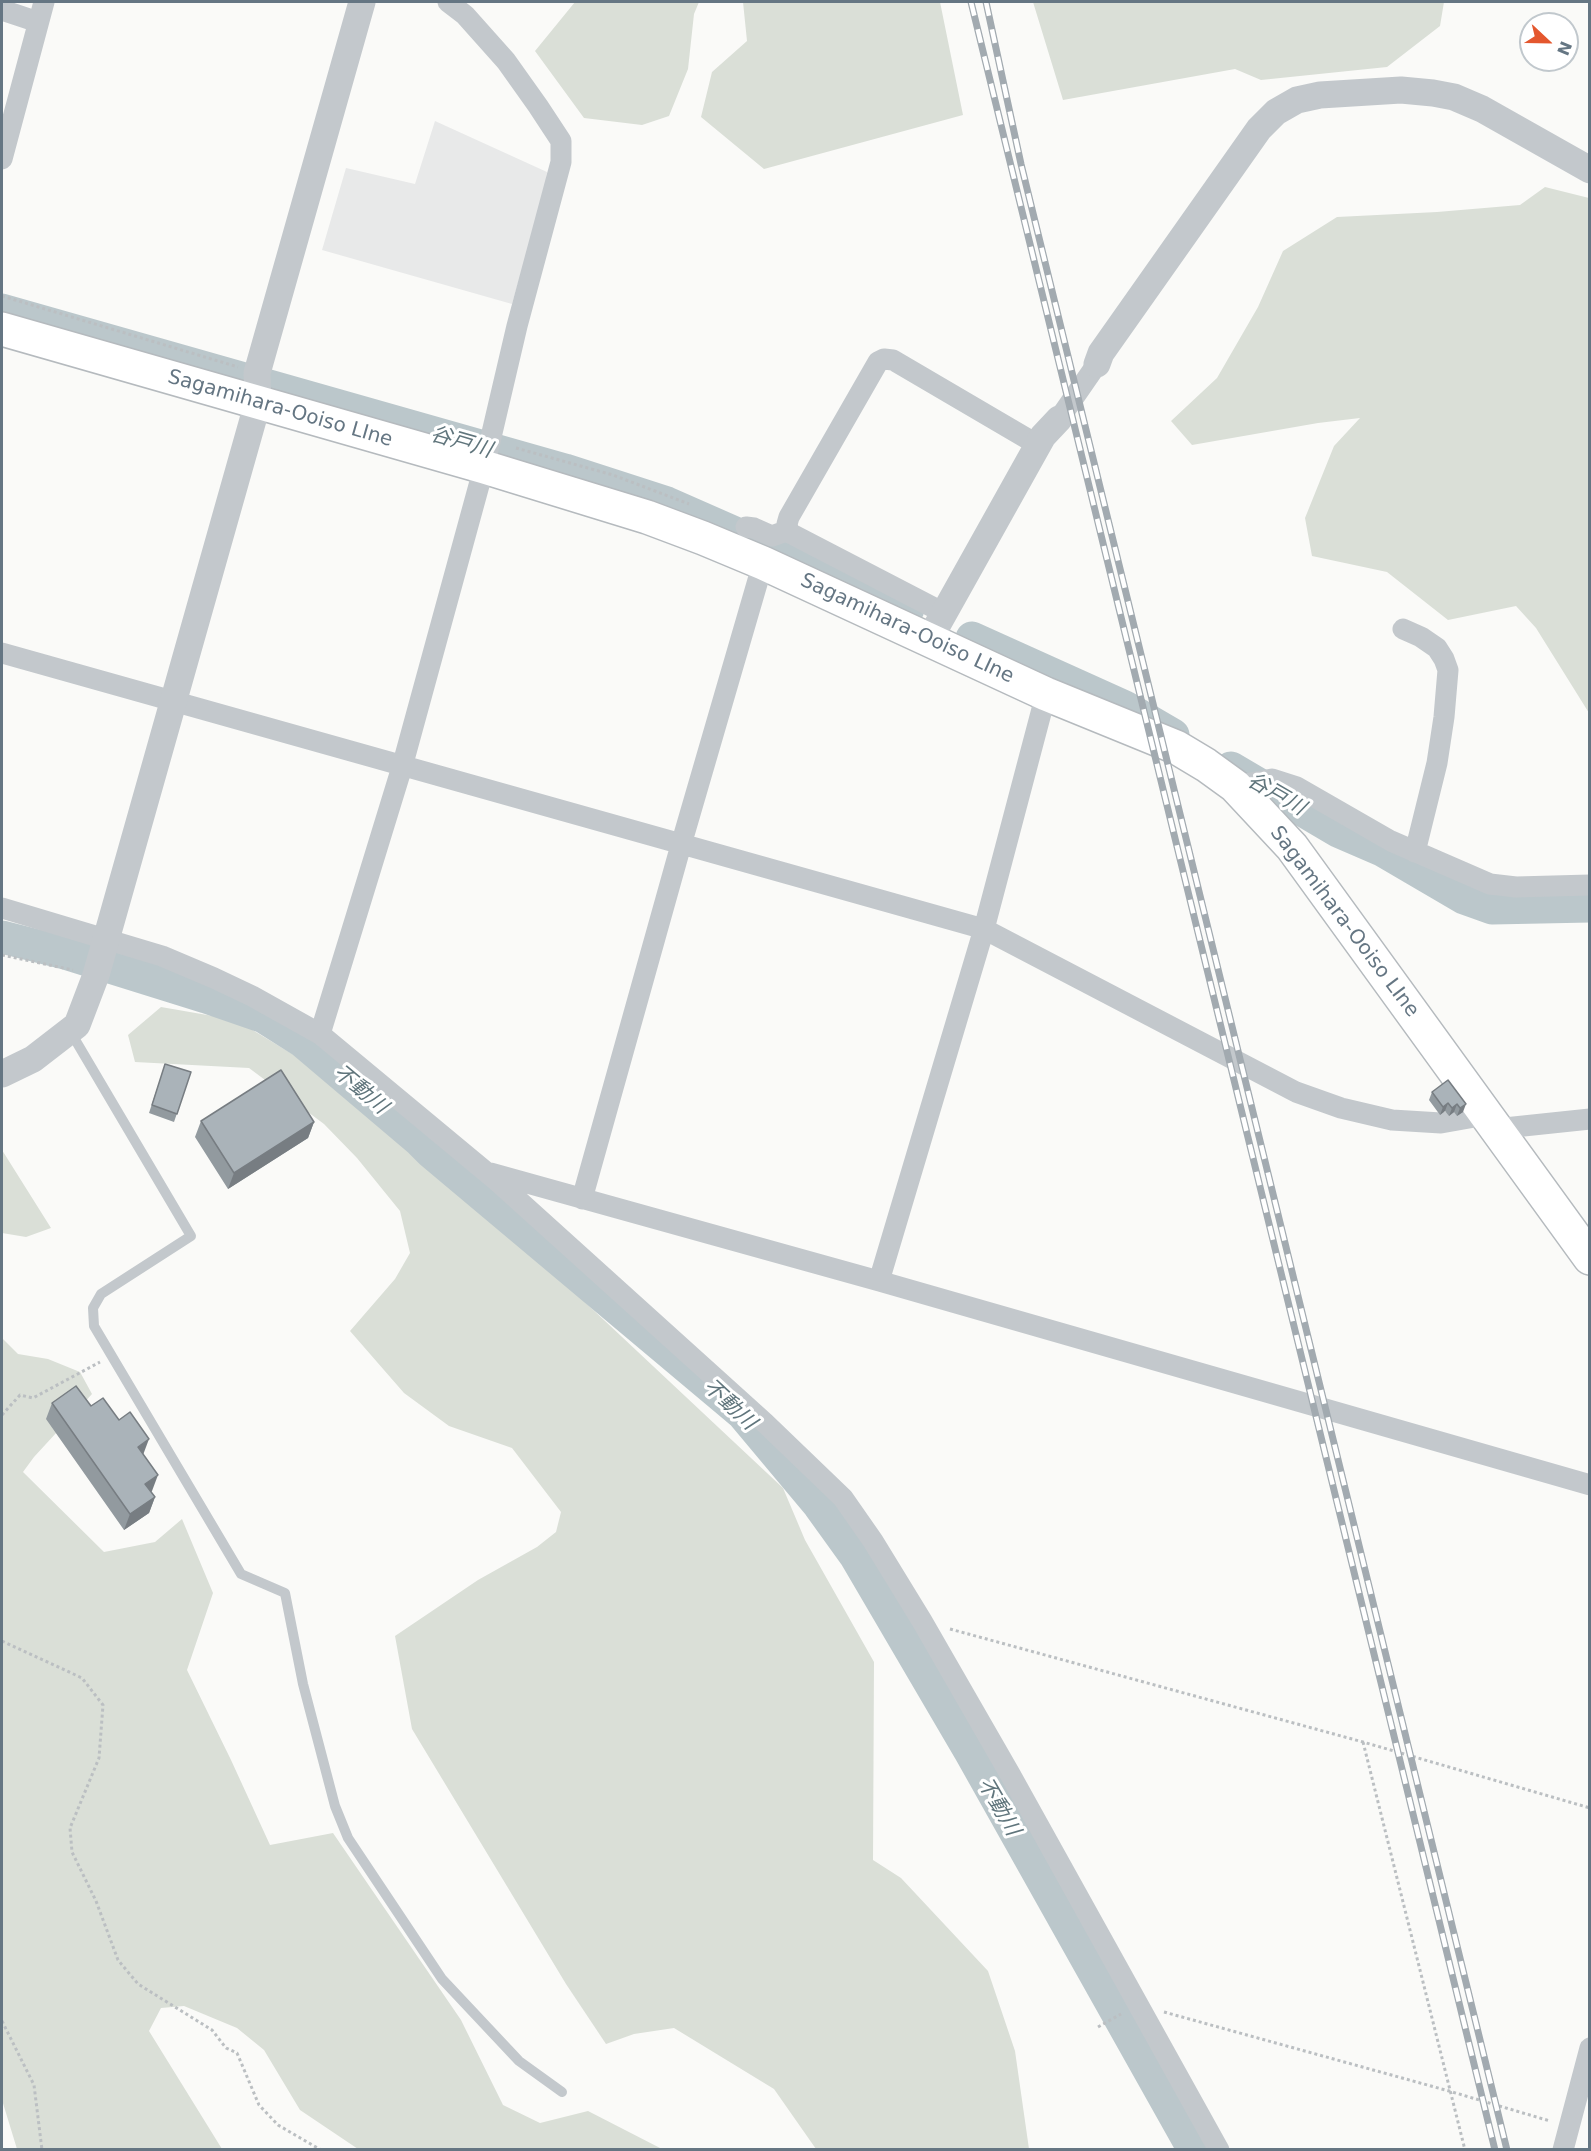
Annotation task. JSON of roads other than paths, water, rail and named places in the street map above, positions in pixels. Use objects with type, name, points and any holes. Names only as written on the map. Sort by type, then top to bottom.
[{"type":"main road","name":"Sagamihara-Ooiso LIne","points":[[2,329],[257,389],[486,456],[703,537],[763,563],[937,626],[1047,694],[1176,747],[1241,784],[1260,811],[1292,847],[1590,1258]]},
{"type":"street","points":[[2,159],[9,108],[44,2]]},
{"type":"street","points":[[2,1074],[33,1059],[77,1025],[96,975],[173,702],[362,2]]},
{"type":"street","points":[[320,1034],[402,767],[486,456],[517,326],[561,162],[561,141],[506,61],[465,15],[448,2]]},
{"type":"street","points":[[2,10],[38,22]]},
{"type":"street","points":[[746,527],[772,536],[786,531],[937,626],[1043,436],[1059,419],[1097,364],[1101,353],[1259,129],[1276,112],[1297,100],[1320,95],[1401,90],[1454,97],[1482,109],[1590,170]]},
{"type":"street","points":[[789,533],[787,524],[789,517],[881,360],[893,360],[1038,445]]},
{"type":"street","points":[[582,1199],[763,563]]},
{"type":"street","points":[[1403,629],[1437,648],[1448,670],[1437,763],[1416,852]]},
{"type":"street","points":[[2,653],[984,929],[1296,1092],[1341,1108],[1392,1120],[1441,1123],[1590,1119]]},
{"type":"street","points":[[879,1281],[984,929],[1047,694]]},
{"type":"street","points":[[1241,784],[1272,779],[1297,788],[1391,841],[1490,884],[1516,887],[1590,885]]},
{"type":"street","points":[[2,908],[162,956],[214,978],[320,1034],[496,1181],[765,1423],[843,1498],[873,1541],[922,1621],[1010,1774],[1219,2150]]},
{"type":"street","points":[[482,1170],[1590,1485]]},
{"type":"street","points":[[1563,2150],[1590,2048]]},
{"type":"lane","points":[[70,1030],[191,1236],[101,1294],[93,1308],[94,1326],[241,1574],[285,1593],[308,1707],[334,1806],[348,1838],[442,1979],[519,2061],[562,2092]]},
{"type":"waterway","name":"谷戸川","points":[[2,310],[565,470],[667,503],[908,609]]},
{"type":"waterway","name":"谷戸川","points":[[972,638],[1125,707],[1173,735]]},
{"type":"waterway","name":"谷戸川","points":[[1231,768],[1338,831],[1382,850],[1464,898],[1492,908],[1590,906]]},
{"type":"waterway","name":"不動川","points":[[2,937],[65,953],[264,1017],[302,1041],[742,1413],[819,1505],[855,1555],[971,1753],[1194,2150]]},
{"type":"railway","points":[[971,2],[1495,2150]]},
{"type":"railway","points":[[986,2],[1021,164],[1507,2150]]}]
